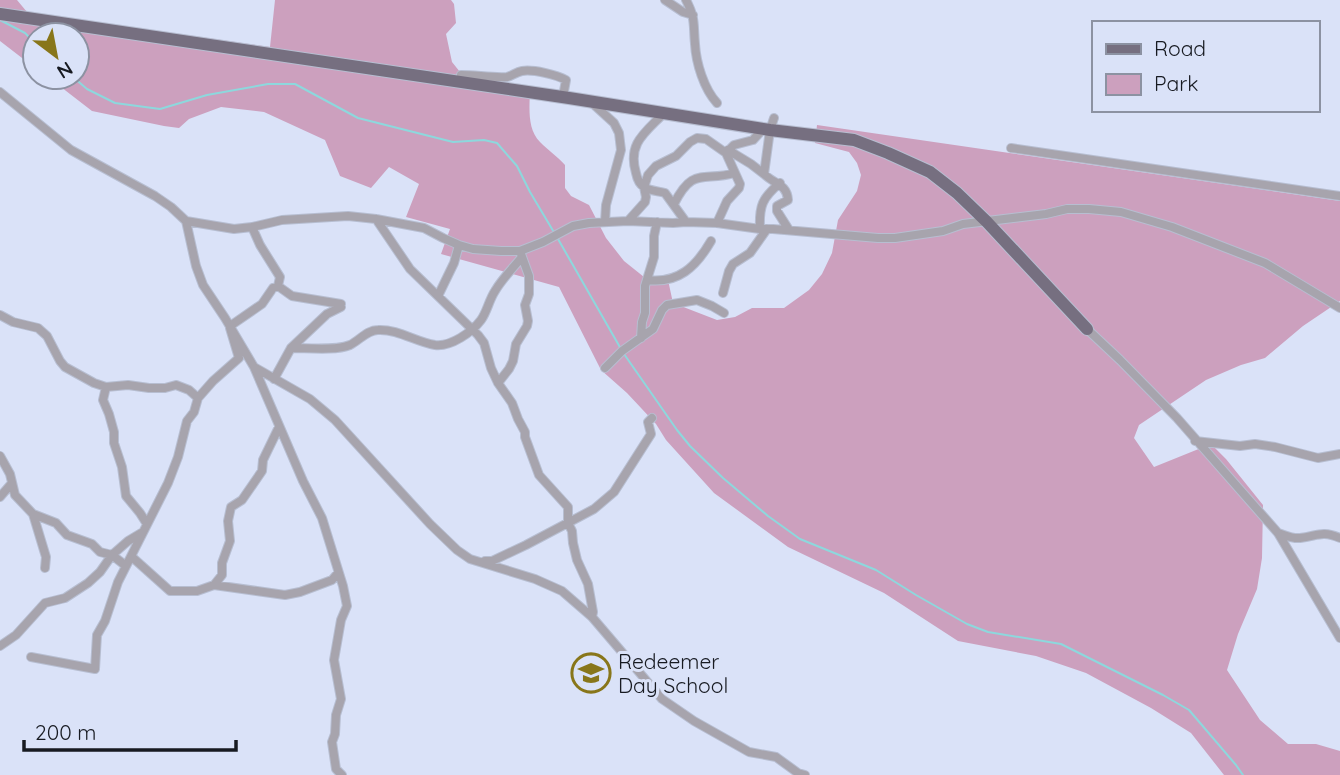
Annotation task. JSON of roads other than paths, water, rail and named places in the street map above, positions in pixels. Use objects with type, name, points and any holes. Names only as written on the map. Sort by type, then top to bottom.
[{"type":"main road","points":[[0,14],[664,113],[769,125],[854,140],[930,172],[957,193],[1087,329]]},
{"type":"street","points":[[665,0],[693,15]]},
{"type":"street","points":[[686,0],[695,20],[698,62],[717,103]]},
{"type":"street","points":[[461,75],[510,77],[518,71],[528,70],[548,73],[566,80],[564,91]]},
{"type":"street","points":[[0,92],[71,150],[155,196],[186,221],[234,229],[306,217],[348,216],[424,228],[459,245],[521,254]]},
{"type":"street","points":[[588,100],[607,115],[619,133],[621,150],[606,205],[605,222]]},
{"type":"street","points":[[664,113],[639,139],[633,159],[635,171],[644,187],[665,193],[685,222]]},
{"type":"street","points":[[727,151],[734,145],[753,140],[769,125]]},
{"type":"street","points":[[764,174],[769,125]]},
{"type":"street","points":[[628,222],[645,202],[644,187],[648,175],[656,166],[676,156],[697,138],[706,139],[751,163],[779,183],[788,200],[777,206],[777,211],[789,230]]},
{"type":"street","points":[[1012,149],[1340,196]]},
{"type":"street","points":[[716,223],[727,201],[740,184],[727,151]]},
{"type":"street","points":[[674,204],[682,188],[696,178],[723,177],[736,173]]},
{"type":"street","points":[[723,293],[733,264],[750,253],[763,229],[761,207],[764,198],[779,183]]},
{"type":"street","points":[[291,348],[341,347],[373,330],[390,331],[422,342],[447,345],[458,340],[481,320],[495,290],[521,254],[573,226],[605,222],[716,223],[895,238],[943,231],[964,224],[1066,209],[1121,212],[1172,227],[1265,263],[1340,308]]},
{"type":"street","points":[[376,219],[410,269],[484,344],[491,368],[525,432],[539,475],[568,507],[568,523],[577,560],[588,584],[593,617]]},
{"type":"street","points":[[186,221],[203,285],[254,367],[303,481],[322,518],[333,550],[347,606],[341,620],[334,660],[341,699],[332,742],[336,769],[342,775]]},
{"type":"street","points":[[641,338],[645,286],[654,257],[657,222]]},
{"type":"street","points":[[252,227],[280,277],[278,286]]},
{"type":"street","points":[[647,280],[665,281],[684,273],[700,259],[711,242]]},
{"type":"street","points":[[438,296],[454,263],[459,245]]},
{"type":"street","points":[[498,383],[513,361],[516,344],[528,321],[525,304],[529,294],[529,276],[521,254]]},
{"type":"street","points":[[230,328],[262,304],[273,288],[278,286]]},
{"type":"street","points":[[274,379],[291,348],[327,314],[341,306],[292,296],[278,286]]},
{"type":"street","points":[[605,368],[622,351],[653,329],[667,305],[697,300],[724,313]]},
{"type":"street","points":[[0,315],[13,322],[38,328],[47,336],[65,367],[94,383],[106,387],[165,388],[176,385],[189,390],[198,398]]},
{"type":"street","points":[[31,657],[95,669],[97,635],[105,621],[118,582],[169,483],[187,421],[198,398],[239,359],[230,328]]},
{"type":"street","points":[[1087,329],[1177,418],[1278,533],[1340,638]]},
{"type":"street","points":[[254,367],[310,399],[335,420],[457,550],[470,559],[535,579],[562,591],[593,617],[662,699],[694,721],[749,752],[776,757],[805,775]]},
{"type":"street","points":[[106,387],[103,401],[114,432],[125,496],[145,528]]},
{"type":"street","points":[[482,561],[492,561],[594,509],[614,492],[651,434],[648,422],[652,418]]},
{"type":"street","points":[[214,586],[222,575],[222,563],[230,541],[228,521],[231,507],[242,500],[262,471],[262,460],[279,427]]},
{"type":"street","points":[[1195,441],[1240,446],[1255,444],[1318,457],[1340,454]]},
{"type":"street","points":[[0,456],[15,495],[33,514],[57,523],[67,535],[92,544],[100,552],[112,555],[127,566]]},
{"type":"street","points":[[0,497],[12,483]]},
{"type":"street","points":[[33,514],[46,557],[45,568]]},
{"type":"street","points":[[0,646],[16,635],[45,603],[65,598],[88,583],[112,555],[145,528]]},
{"type":"street","points":[[1278,533],[1288,537],[1330,534],[1340,538]]},
{"type":"street","points":[[132,557],[170,591],[197,591],[214,586],[285,596],[332,580],[338,573]]},
{"type":"waterway","points":[[0,20],[21,31]]},
{"type":"waterway","points":[[91,91],[115,103],[160,109],[207,95],[268,84],[295,84],[358,118],[453,142],[484,140],[497,143],[517,166],[555,234]]},
{"type":"waterway","points":[[558,239],[621,349]]},
{"type":"waterway","points":[[624,354],[690,446],[723,478],[800,539],[876,570],[967,624],[988,632],[1061,644],[1163,695],[1189,710],[1243,775]]},
{"type":"place","name":"Redeemer Day School","points":[[591,673]]}]
